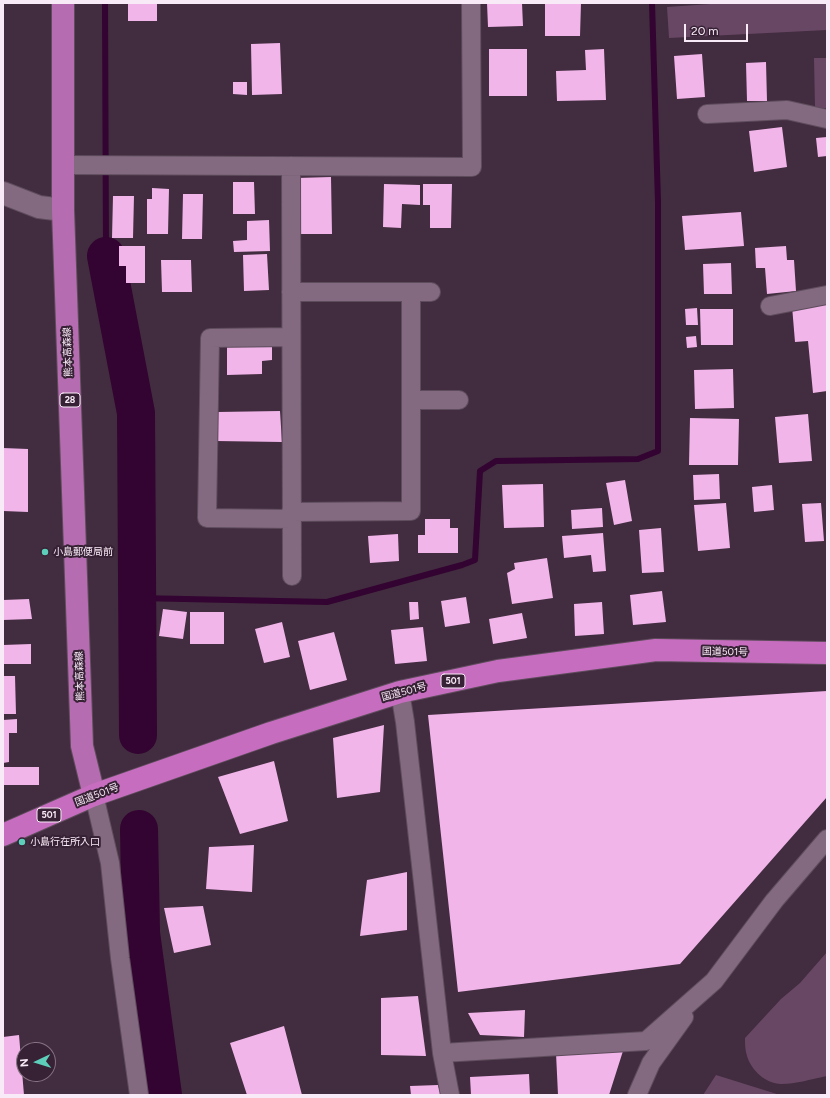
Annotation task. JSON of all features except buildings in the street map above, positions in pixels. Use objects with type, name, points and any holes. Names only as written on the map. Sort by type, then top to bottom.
[{"type":"highway","name":"国道501号","points":[[3,835],[94,795],[271,733],[400,692],[498,670],[656,650],[827,653]]},
{"type":"main road","name":"熊本高森線","points":[[63,3],[63,210],[82,746],[94,795]]},
{"type":"street","points":[[63,165],[472,167],[471,3]]},
{"type":"street","points":[[707,114],[787,110],[827,119]]},
{"type":"street","points":[[291,166],[292,576]]},
{"type":"street","points":[[3,193],[39,207],[63,210]]},
{"type":"street","points":[[291,292],[431,292]]},
{"type":"street","points":[[291,337],[210,338],[207,518],[411,511],[411,293]]},
{"type":"street","points":[[770,306],[827,295]]},
{"type":"street","points":[[411,400],[458,400]]},
{"type":"street","points":[[400,692],[405,722],[442,1053],[450,1095]]},
{"type":"street","points":[[94,795],[110,863],[120,958],[139,1095]]},
{"type":"street","points":[[442,1053],[646,1041],[714,981],[774,901],[827,839]]},
{"type":"street","points":[[637,1095],[651,1063],[702,992]]},
{"type":"shaded area","points":[[725,3],[827,3],[827,30],[669,38],[667,7]]},
{"type":"shaded area","points":[[814,58],[827,58],[827,108],[815,108]]},
{"type":"shaded area","points":[[827,952],[827,1076],[787,1084],[770,1082],[756,1071],[749,1061],[746,1052],[745,1038],[781,999],[800,983]]},
{"type":"shaded area","points":[[716,1075],[780,1095],[703,1095]]},
{"type":"waterway","points":[[105,3],[106,256]]},
{"type":"waterway","points":[[137,598],[327,602],[462,565],[475,560],[480,471],[496,461],[638,459],[658,451],[658,202],[652,3]]},
{"type":"waterway","points":[[106,256],[136,413],[138,735]]},
{"type":"waterway","points":[[139,829],[141,933],[163,1095]]},
{"type":"place","name":"小島郵便局前","points":[[45,552]]},
{"type":"place","name":"小島行在所入口","points":[[22,842]]}]
